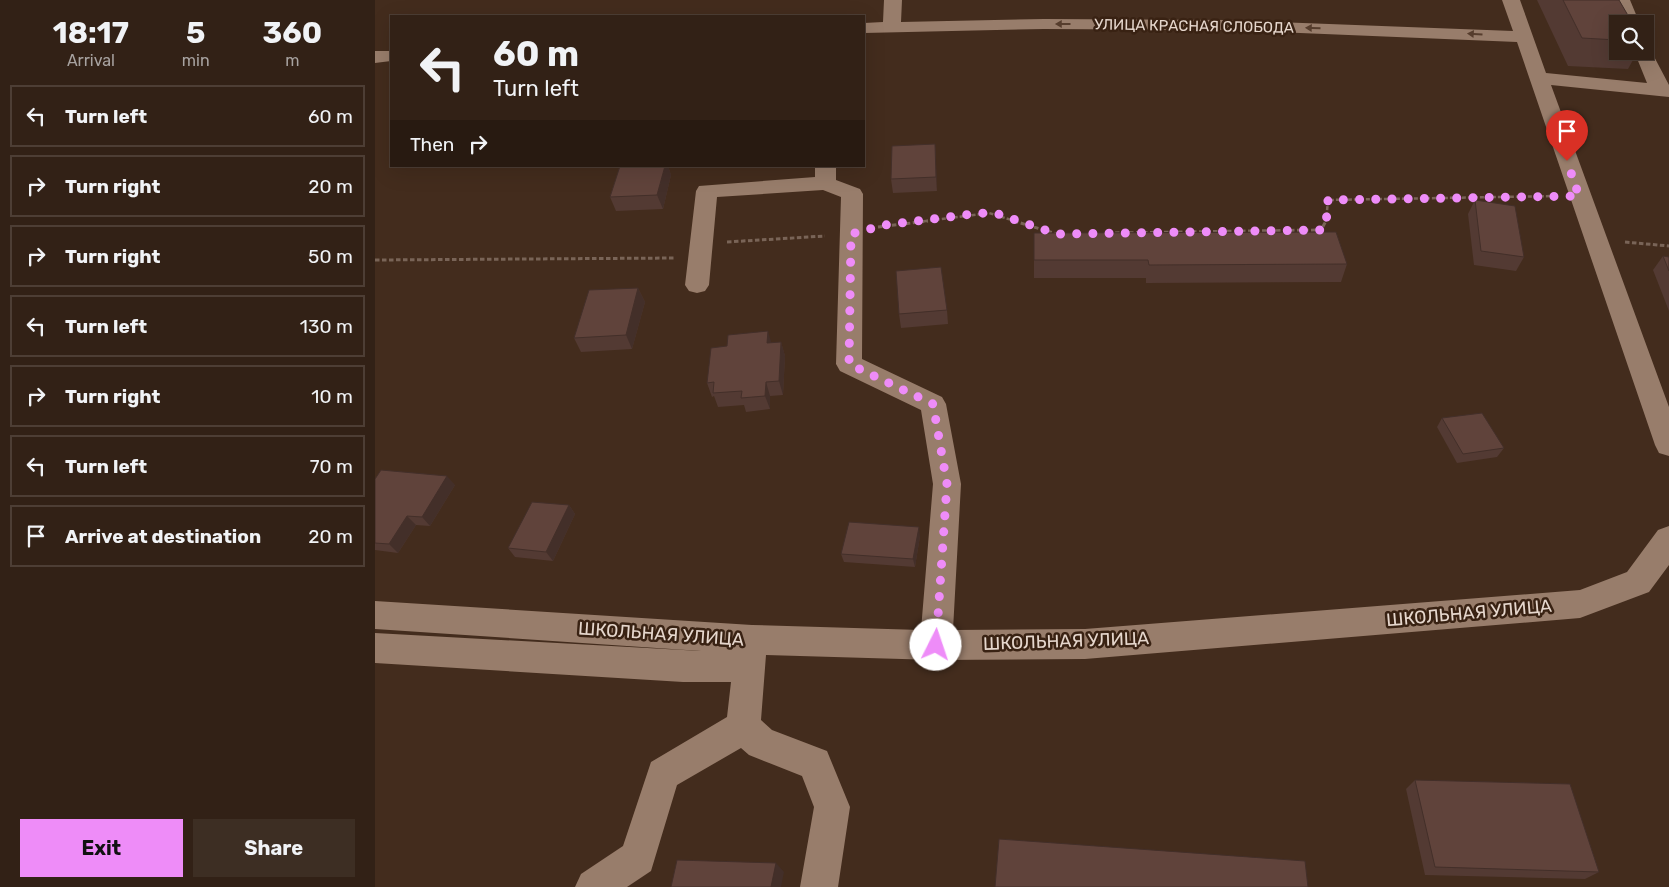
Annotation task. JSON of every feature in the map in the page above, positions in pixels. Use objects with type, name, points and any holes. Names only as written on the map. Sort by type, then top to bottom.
[{"type":"street","points":[[892,27],[893,0]]},
{"type":"street","points":[[1511,0],[1669,445]]},
{"type":"street","points":[[1621,0],[1627,15]]},
{"type":"street","name":"УЛИЦА КРАСНАЯ СЛОБОДА","points":[[865,28],[1044,24],[1227,25],[1523,37]]},
{"type":"street","points":[[375,57],[390,56]]},
{"type":"street","points":[[1648,60],[1665,90]]},
{"type":"street","points":[[1539,78],[1665,90]]},
{"type":"street","points":[[697,286],[707,190],[826,175],[852,194],[849,364],[933,404],[947,484],[936,645]]},
{"type":"street","name":"ШКОЛЬНАЯ УЛИЦА","points":[[375,615],[751,653],[936,645],[1085,644],[1580,604],[1639,582],[1667,545],[1669,539]]},
{"type":"street","points":[[375,648],[683,667],[751,653],[743,728]]},
{"type":"street","points":[[594,887],[638,858],[663,774],[743,728]]},
{"type":"street","points":[[743,728],[761,743],[815,763],[831,807],[819,887]]},
{"type":"path","points":[[1106,233],[1321,230],[1326,224],[1328,200],[1579,196]]},
{"type":"path","points":[[375,260],[700,251],[851,234],[885,225],[980,213],[998,214],[1050,233],[1067,234]]},
{"type":"path","points":[[1595,239],[1669,246]]},
{"type":"building","points":[[1563,0],[1619,0],[1628,15],[1609,15],[1609,40],[1582,38]]},
{"type":"building","points":[[935,144],[936,177],[891,179],[892,146]]},
{"type":"building","points":[[620,167],[665,167],[657,195],[610,197]]},
{"type":"building","points":[[1475,200],[1515,206],[1524,257],[1481,251]]},
{"type":"building","points":[[1336,232],[1347,264],[1149,265],[1148,260],[1034,260],[1034,233]]},
{"type":"building","points":[[1663,256],[1669,257],[1669,271]]},
{"type":"building","points":[[941,267],[947,310],[899,314],[896,271]]},
{"type":"building","points":[[638,288],[626,335],[574,338],[589,290]]},
{"type":"building","points":[[768,331],[767,343],[781,342],[779,381],[766,382],[765,396],[741,398],[742,391],[713,393],[714,382],[707,383],[711,348],[727,346],[728,335]]},
{"type":"building","points":[[1482,413],[1504,448],[1463,454],[1442,418]]},
{"type":"building","points":[[381,470],[447,476],[422,517],[407,516],[389,544],[375,543],[375,479]]},
{"type":"building","points":[[532,502],[569,505],[546,552],[508,548]]},
{"type":"building","points":[[849,522],[919,527],[913,559],[841,554]]},
{"type":"building","points":[[1415,780],[1570,784],[1599,872],[1435,867]]},
{"type":"building","points":[[999,839],[1305,861],[1308,887],[995,887]]},
{"type":"building","points":[[677,860],[776,863],[771,887],[671,887]]},
{"type":"route","points":[[936,645],[947,484],[933,404],[849,364],[851,234],[885,225],[980,213],[998,214],[1057,234],[1321,230],[1325,228],[1326,224],[1328,200],[1579,196],[1567,161]]}]
